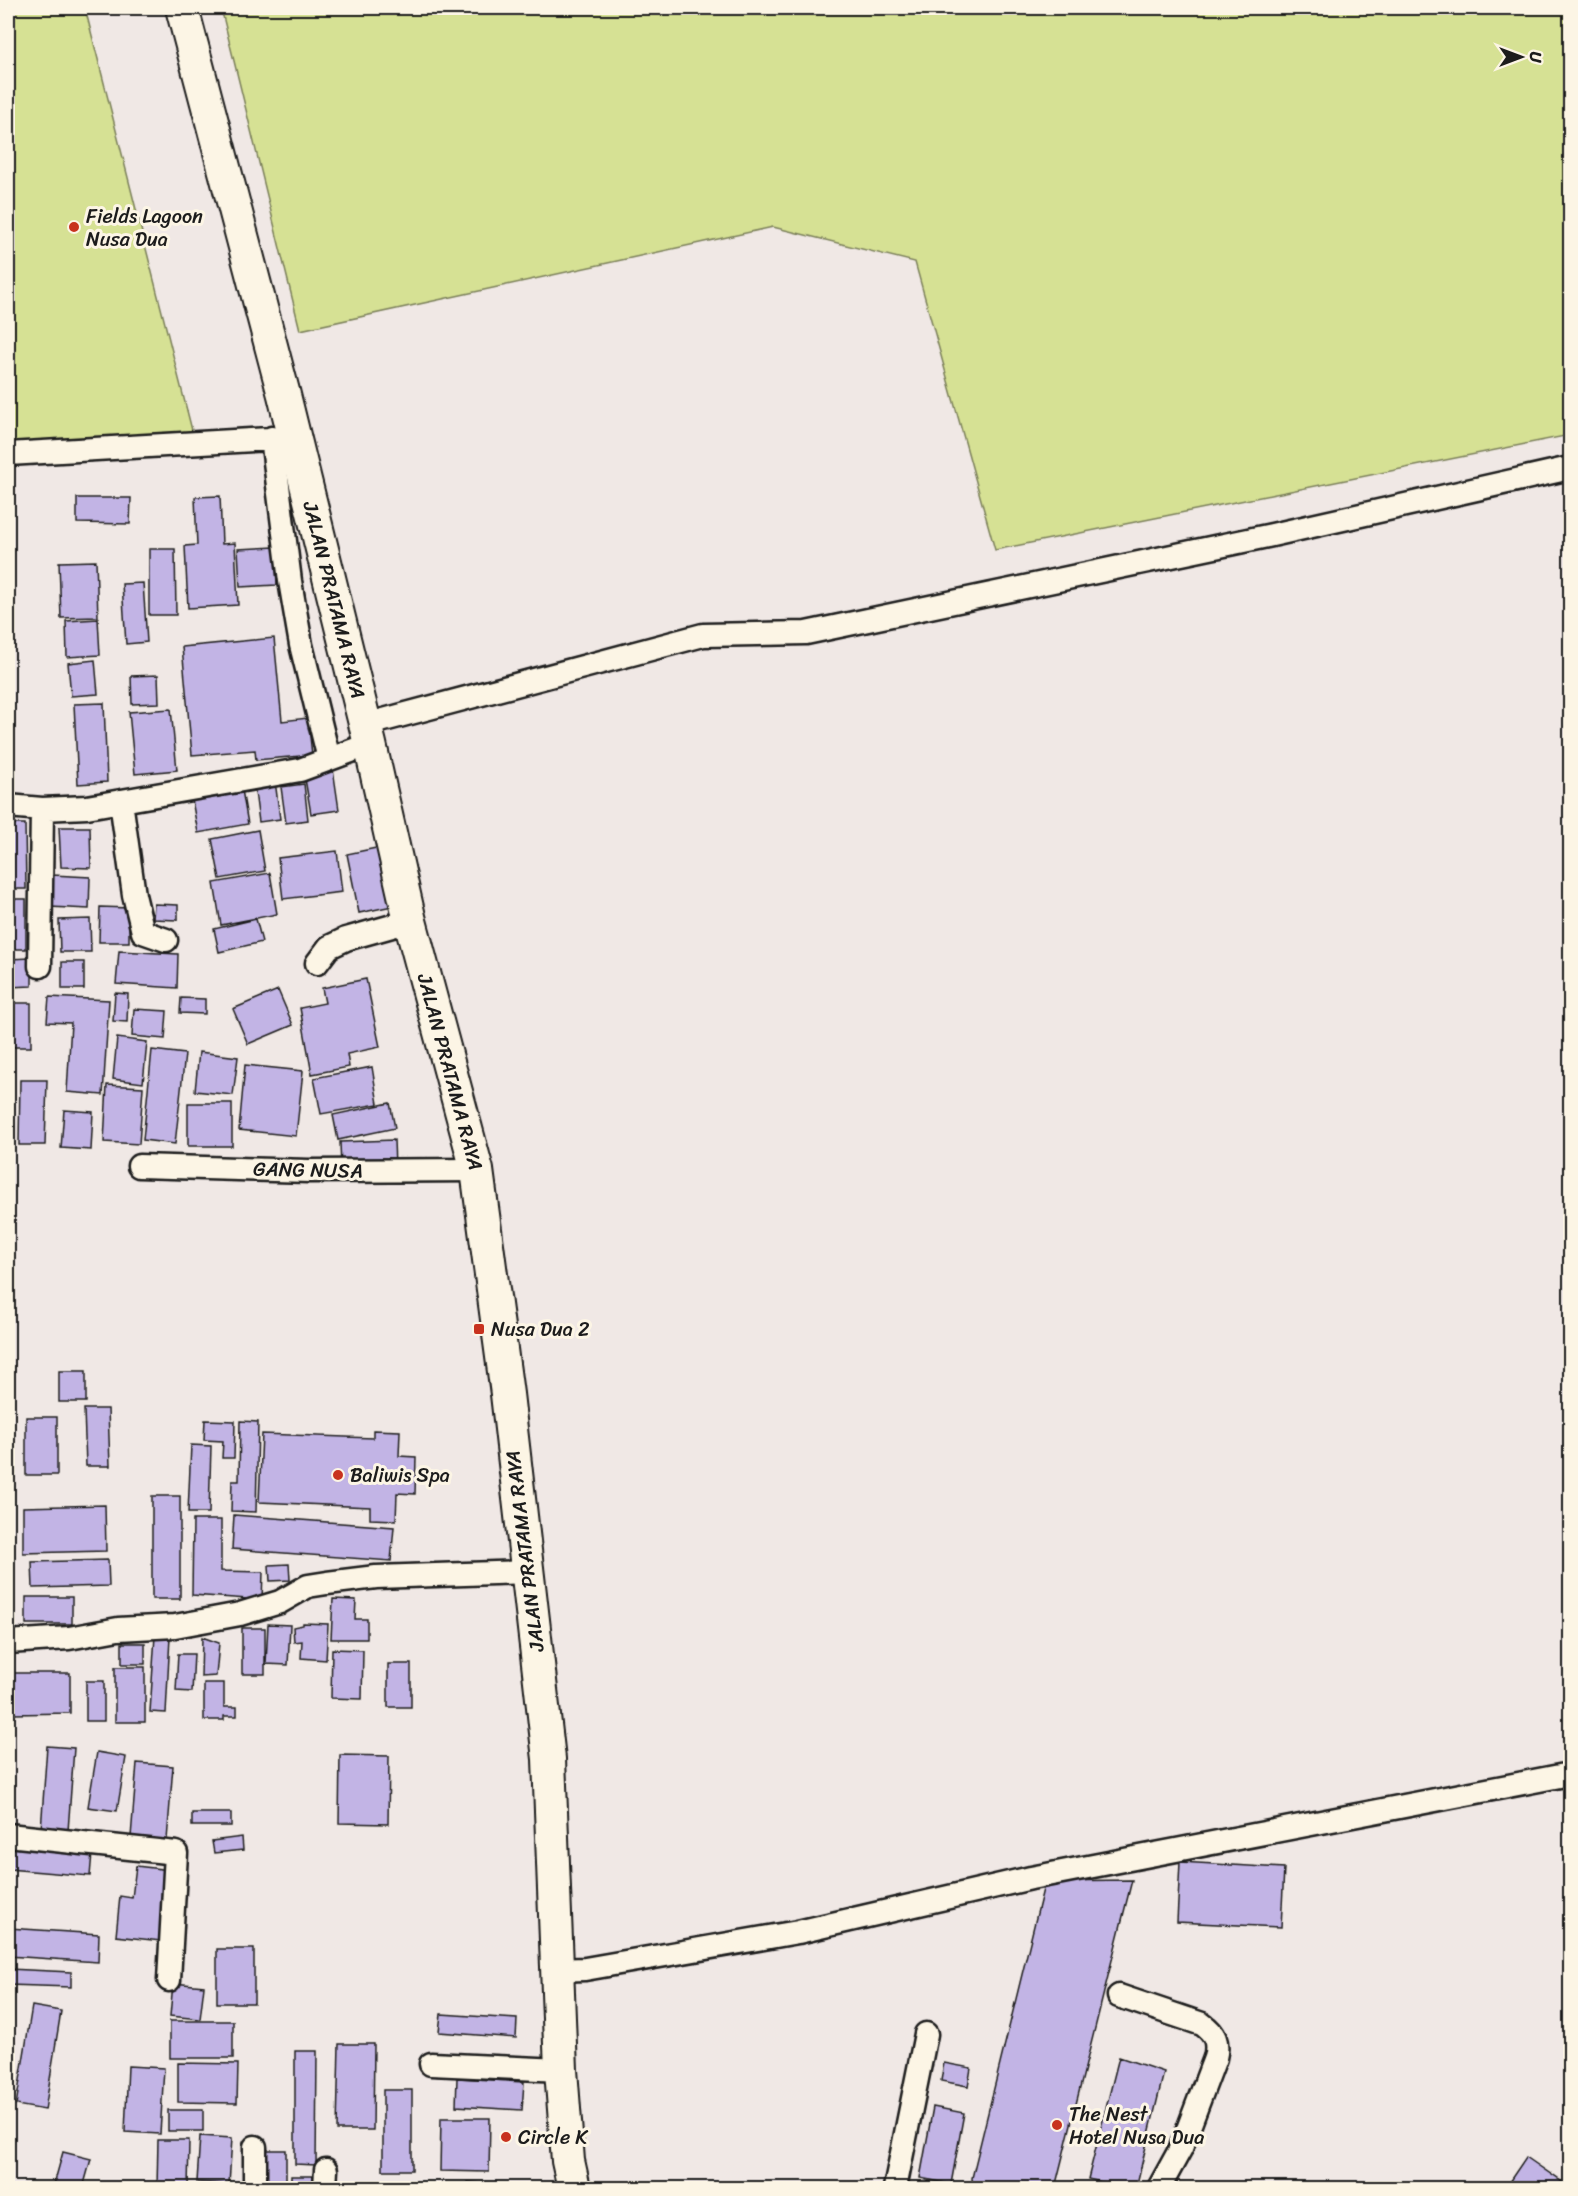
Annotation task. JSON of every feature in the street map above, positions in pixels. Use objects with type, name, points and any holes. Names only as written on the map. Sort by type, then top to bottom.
[{"type":"main road","name":"JALAN PRATAMA RAYA","points":[[182,8],[283,438],[368,734],[410,921],[477,1170],[506,1382],[549,1759],[556,1970],[569,2179]]},
{"type":"street","points":[[8,454],[283,438],[290,581],[301,645],[329,759]]},
{"type":"street","points":[[8,806],[42,809],[87,807],[300,770],[329,759],[368,734],[703,635],[806,633],[1272,535],[1570,468]]},
{"type":"street","points":[[121,801],[134,895],[143,932],[166,940]]},
{"type":"street","points":[[40,966],[42,809]]},
{"type":"street","points":[[317,963],[329,947],[346,939],[410,921]]},
{"type":"street","name":"GANG NUSA","points":[[139,1166],[309,1171],[477,1170]]},
{"type":"street","points":[[8,1642],[69,1638],[118,1629],[175,1626],[240,1614],[280,1602],[308,1586],[327,1583],[376,1577],[528,1572]]},
{"type":"street","points":[[556,1970],[585,1969],[798,1932],[1031,1878],[1570,1774]]},
{"type":"street","points":[[8,1835],[176,1853],[169,1980]]},
{"type":"street","points":[[1119,1996],[1202,2024],[1211,2031],[1216,2040],[1215,2058],[1181,2148],[1159,2188]]},
{"type":"street","points":[[896,2188],[926,2034]]},
{"type":"street","points":[[431,2064],[561,2070]]},
{"type":"street","points":[[255,2147],[255,2188]]},
{"type":"green space","name":"Fields Lagoon Nusa Dua","points":[[8,8],[85,8],[196,446],[8,451]]},
{"type":"green space","points":[[221,8],[1570,8],[1570,435],[995,550],[915,262],[773,227],[300,330]]},
{"type":"building","points":[[220,496],[222,544],[235,543],[238,605],[188,608],[185,546],[197,545],[195,497]]},
{"type":"building","points":[[77,498],[131,498],[130,524],[77,523]]},
{"type":"building","points":[[275,547],[277,585],[240,587],[238,549]]},
{"type":"building","points":[[149,549],[175,549],[176,615],[149,615]]},
{"type":"building","points":[[96,561],[98,617],[61,618],[59,562]]},
{"type":"building","points":[[143,583],[147,642],[126,644],[122,584]]},
{"type":"building","points":[[98,619],[100,655],[67,657],[66,621]]},
{"type":"building","points":[[274,638],[282,721],[308,718],[312,755],[256,760],[255,750],[192,755],[182,647]]},
{"type":"building","points":[[95,660],[98,694],[71,696],[68,663]]},
{"type":"building","points":[[158,675],[159,703],[132,704],[131,676]]},
{"type":"building","points":[[104,703],[107,782],[78,784],[74,704]]},
{"type":"building","points":[[171,709],[177,770],[135,774],[129,712]]},
{"type":"building","points":[[333,769],[339,810],[311,814],[304,773]]},
{"type":"building","points":[[275,781],[280,819],[259,822],[254,784]]},
{"type":"building","points":[[304,784],[308,820],[286,823],[281,787]]},
{"type":"building","points":[[242,790],[248,824],[198,833],[192,800]]},
{"type":"building","points":[[8,824],[25,824],[26,889],[8,889]]},
{"type":"building","points":[[59,827],[90,827],[91,868],[61,867]]},
{"type":"building","points":[[258,830],[265,871],[220,879],[212,839]]},
{"type":"building","points":[[386,846],[397,905],[359,913],[347,854]]},
{"type":"building","points":[[337,851],[342,892],[283,899],[278,858]]},
{"type":"building","points":[[270,873],[277,914],[221,925],[214,883]]},
{"type":"building","points":[[52,875],[90,877],[89,909],[50,907]]},
{"type":"building","points":[[8,899],[26,899],[26,949],[8,949]]},
{"type":"building","points":[[154,904],[178,905],[178,920],[153,919]]},
{"type":"building","points":[[100,907],[129,908],[129,942],[99,942]]},
{"type":"building","points":[[90,919],[91,952],[60,952],[59,920]]},
{"type":"building","points":[[256,919],[262,942],[219,952],[214,929]]},
{"type":"building","points":[[119,951],[178,954],[177,988],[116,984]]},
{"type":"building","points":[[32,958],[32,986],[8,987],[8,959]]},
{"type":"building","points":[[62,962],[84,962],[84,989],[62,989]]},
{"type":"building","points":[[366,979],[380,1047],[347,1054],[349,1067],[312,1074],[300,1008],[325,1003],[322,988]]},
{"type":"building","points":[[278,990],[293,1025],[248,1044],[233,1009]]},
{"type":"building","points":[[115,993],[128,994],[127,1022],[113,1021]]},
{"type":"building","points":[[49,997],[109,1000],[103,1095],[67,1092],[71,1023],[47,1022]]},
{"type":"building","points":[[181,998],[205,999],[205,1014],[180,1013]]},
{"type":"building","points":[[8,1003],[31,1003],[31,1047],[8,1047]]},
{"type":"building","points":[[134,1009],[167,1011],[165,1039],[132,1036]]},
{"type":"building","points":[[117,1038],[147,1042],[143,1083],[113,1079]]},
{"type":"building","points":[[152,1050],[185,1054],[175,1144],[143,1140]]},
{"type":"building","points":[[199,1052],[238,1057],[233,1095],[195,1091]]},
{"type":"building","points":[[245,1065],[303,1071],[296,1136],[239,1130]]},
{"type":"building","points":[[372,1067],[378,1104],[321,1114],[314,1078]]},
{"type":"building","points":[[20,1080],[47,1080],[45,1145],[19,1145]]},
{"type":"building","points":[[107,1085],[143,1087],[139,1144],[104,1142]]},
{"type":"building","points":[[188,1103],[232,1103],[232,1146],[188,1146]]},
{"type":"building","points":[[390,1103],[395,1128],[338,1140],[333,1115]]},
{"type":"building","points":[[64,1110],[93,1112],[91,1150],[61,1148]]},
{"type":"building","points":[[394,1140],[395,1167],[341,1168],[340,1142]]},
{"type":"building","points":[[59,1371],[86,1371],[86,1402],[59,1402]]},
{"type":"building","points":[[84,1409],[108,1409],[110,1466],[86,1466]]},
{"type":"building","points":[[26,1417],[57,1417],[57,1475],[26,1475]]},
{"type":"building","points":[[205,1420],[235,1421],[234,1458],[222,1458],[223,1441],[204,1440]]},
{"type":"building","points":[[240,1421],[258,1422],[256,1512],[231,1511],[232,1481],[239,1481]]},
{"type":"building","name":"Baliwis Spa","points":[[373,1430],[400,1431],[399,1456],[416,1457],[415,1494],[397,1493],[396,1520],[370,1519],[370,1507],[259,1502],[262,1434],[373,1438]]},
{"type":"building","points":[[191,1445],[211,1446],[209,1513],[188,1513]]},
{"type":"building","points":[[152,1496],[180,1496],[180,1599],[152,1599]]},
{"type":"building","points":[[105,1505],[106,1551],[23,1553],[23,1507]]},
{"type":"building","points":[[234,1515],[394,1527],[391,1561],[232,1549]]},
{"type":"building","points":[[193,1520],[221,1520],[221,1571],[263,1572],[262,1600],[192,1595]]},
{"type":"building","points":[[108,1560],[109,1586],[33,1588],[32,1562]]},
{"type":"building","points":[[289,1564],[290,1580],[270,1581],[269,1565]]},
{"type":"building","points":[[26,1597],[72,1597],[72,1624],[26,1624]]},
{"type":"building","points":[[333,1599],[356,1600],[355,1619],[367,1619],[367,1639],[331,1639]]},
{"type":"building","points":[[303,1623],[328,1624],[326,1660],[301,1658],[302,1641],[294,1642],[293,1627],[303,1625]]},
{"type":"building","points":[[268,1624],[290,1625],[288,1665],[266,1664]]},
{"type":"building","points":[[242,1628],[265,1628],[265,1674],[242,1674]]},
{"type":"building","points":[[155,1636],[170,1637],[166,1713],[150,1712]]},
{"type":"building","points":[[202,1637],[219,1643],[216,1676],[201,1677]]},
{"type":"building","points":[[122,1643],[145,1643],[145,1664],[122,1664]]},
{"type":"building","points":[[332,1649],[363,1650],[362,1699],[331,1698]]},
{"type":"building","points":[[178,1654],[194,1654],[192,1692],[176,1691]]},
{"type":"building","points":[[388,1664],[411,1664],[411,1707],[388,1707]]},
{"type":"building","points":[[115,1667],[145,1667],[145,1722],[115,1722]]},
{"type":"building","points":[[12,1673],[70,1673],[70,1713],[13,1714]]},
{"type":"building","points":[[86,1681],[104,1681],[104,1721],[86,1721]]},
{"type":"building","points":[[204,1683],[224,1683],[224,1707],[237,1707],[237,1716],[224,1716],[224,1720],[204,1720]]},
{"type":"building","points":[[47,1746],[74,1748],[68,1831],[41,1830]]},
{"type":"building","points":[[97,1752],[126,1757],[117,1811],[88,1807]]},
{"type":"building","points":[[340,1755],[389,1756],[388,1824],[339,1823]]},
{"type":"building","points":[[137,1763],[173,1766],[167,1840],[131,1837]]},
{"type":"building","points":[[192,1813],[231,1813],[231,1826],[192,1826]]},
{"type":"building","points":[[242,1837],[243,1850],[214,1853],[212,1841]]},
{"type":"building","points":[[8,1846],[92,1853],[90,1876],[8,1869]]},
{"type":"building","points":[[1180,1862],[1284,1868],[1281,1927],[1177,1922]]},
{"type":"building","points":[[136,1866],[170,1870],[161,1941],[116,1936],[120,1896],[132,1898]]},
{"type":"building","points":[[1132,1880],[1055,2188],[973,2188],[972,2178],[1045,1881]]},
{"type":"building","points":[[8,1928],[99,1934],[98,1962],[8,1956]]},
{"type":"building","points":[[217,1949],[254,1949],[254,2003],[217,2003]]},
{"type":"building","points":[[8,1969],[71,1972],[71,1987],[8,1985]]},
{"type":"building","points":[[173,1983],[204,1986],[200,2019],[170,2016]]},
{"type":"building","points":[[32,2006],[61,2011],[45,2110],[16,2105]]},
{"type":"building","points":[[441,2014],[517,2019],[516,2038],[439,2032]]},
{"type":"building","points":[[170,2021],[233,2021],[233,2058],[170,2058]]},
{"type":"building","points":[[8,2039],[14,2040],[8,2081]]},
{"type":"building","points":[[339,2044],[374,2044],[373,2130],[337,2130]]},
{"type":"building","points":[[295,2051],[317,2051],[316,2165],[295,2164]]},
{"type":"building","points":[[1119,2057],[1164,2072],[1136,2188],[1088,2179]]},
{"type":"building","points":[[178,2063],[238,2064],[237,2103],[178,2102]]},
{"type":"building","points":[[944,2063],[971,2068],[968,2086],[941,2081]]},
{"type":"building","points":[[128,2066],[164,2068],[160,2134],[125,2132]]},
{"type":"building","points":[[457,2078],[524,2082],[522,2110],[456,2106]]},
{"type":"building","points":[[383,2090],[412,2090],[412,2170],[383,2170]]},
{"type":"building","points":[[933,2107],[964,2113],[951,2184],[920,2178]]},
{"type":"building","points":[[168,2110],[203,2110],[203,2131],[168,2131]]},
{"type":"building","points":[[441,2118],[490,2118],[489,2172],[440,2171]]},
{"type":"building","points":[[200,2136],[232,2138],[229,2184],[197,2182]]},
{"type":"building","points":[[158,2140],[189,2140],[188,2188],[157,2188]]},
{"type":"building","points":[[259,2150],[286,2150],[286,2188],[259,2188]]},
{"type":"building","points":[[63,2152],[91,2159],[83,2188],[53,2188]]},
{"type":"building","points":[[1526,2157],[1565,2184],[1562,2188],[1505,2188]]},
{"type":"building","points":[[291,2176],[313,2176],[313,2188],[291,2188]]},
{"type":"building","points":[[468,2182],[499,2184],[499,2188],[468,2188]]},
{"type":"place","name":"Fields Lagoon Nusa Dua","points":[[74,227]]},
{"type":"place","name":"Nusa Dua 2","points":[[479,1329]]},
{"type":"place","name":"Baliwis Spa","points":[[338,1475]]},
{"type":"place","name":"The Nest Hotel Nusa Dua","points":[[1057,2125]]},
{"type":"place","name":"Circle K","points":[[506,2137]]}]
